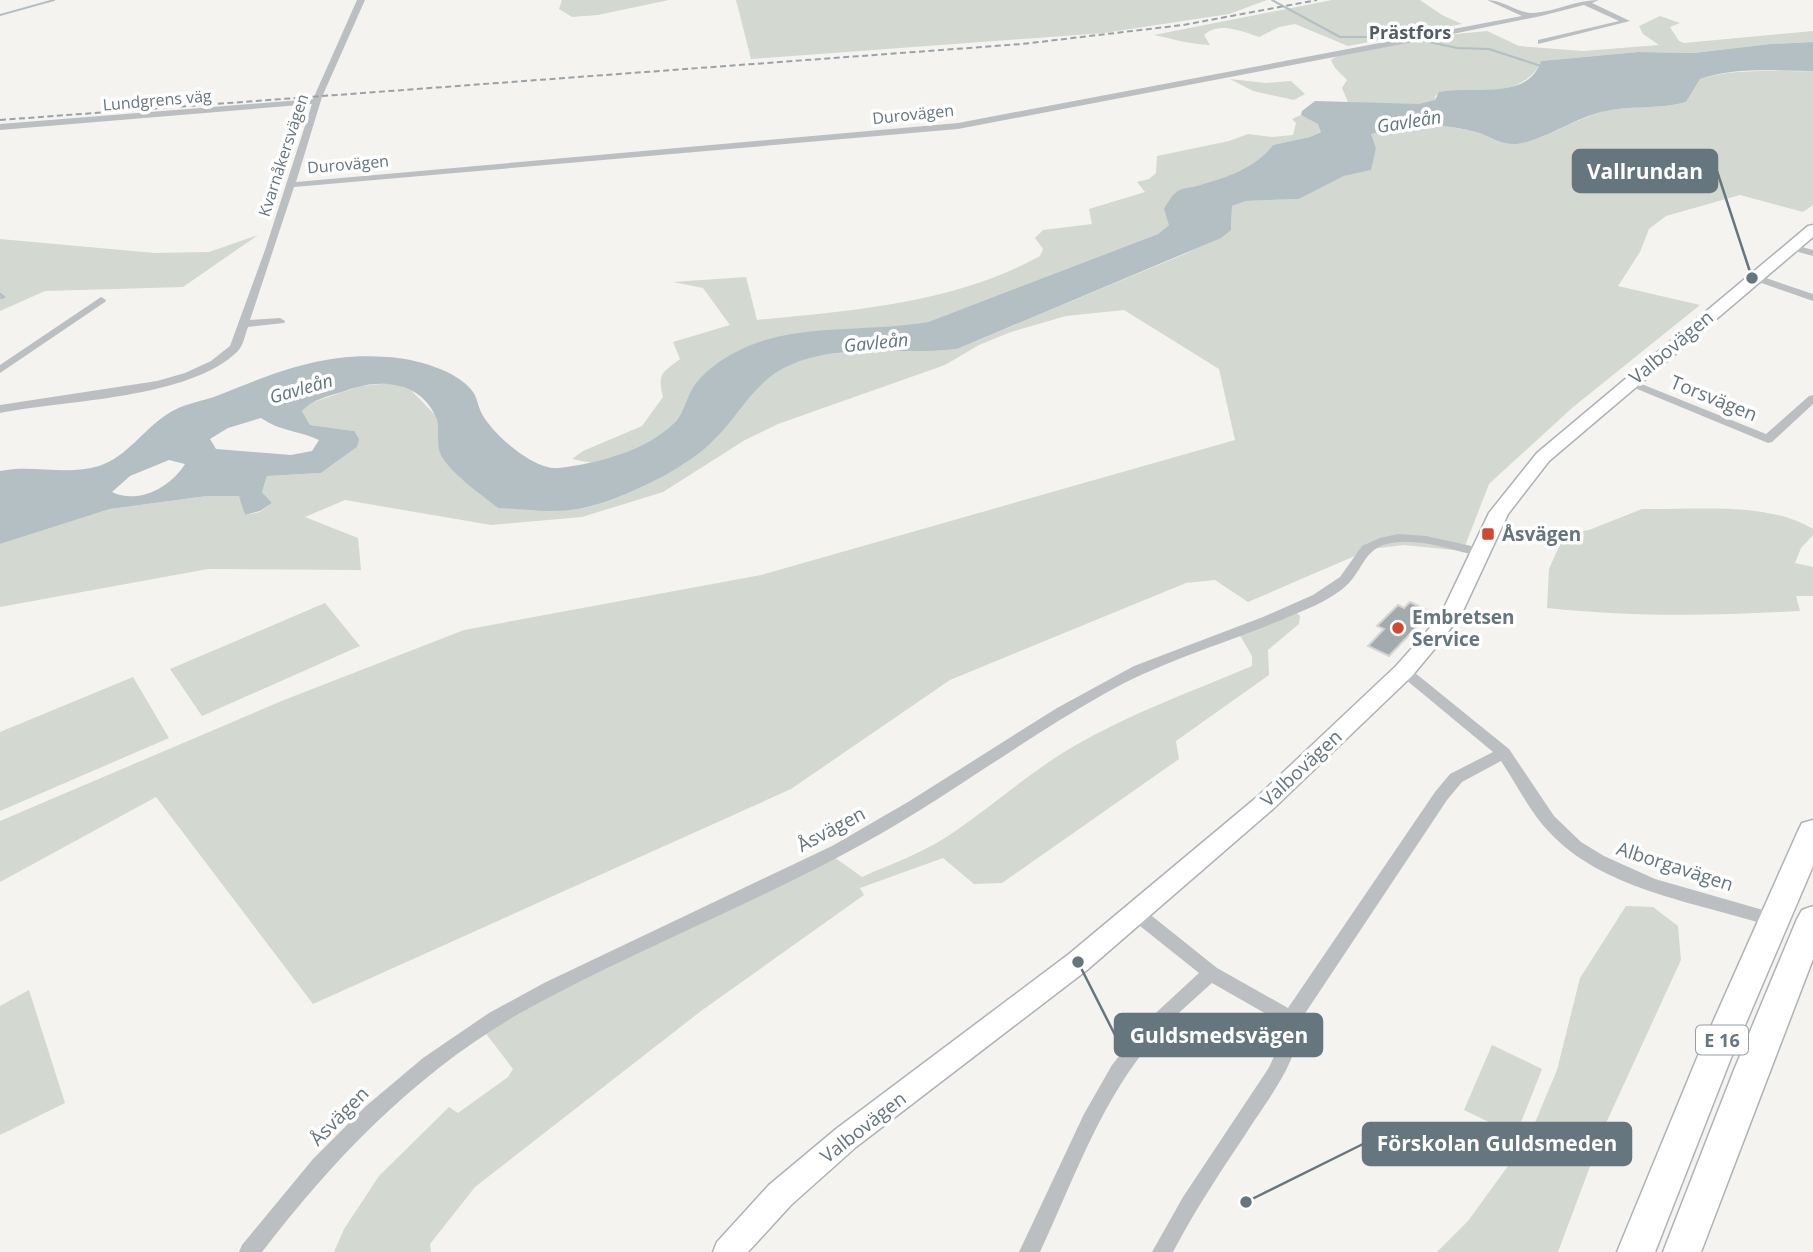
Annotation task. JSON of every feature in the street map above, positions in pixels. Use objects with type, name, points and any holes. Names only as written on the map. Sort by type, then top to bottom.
[{"type":"highway","name":"E 16","points":[[1636,1252],[1714,1058],[1813,831]]},
{"type":"highway","name":"E 16","points":[[1682,1252],[1751,1070],[1813,919]]},
{"type":"main road","name":"Valbovägen","points":[[728,1252],[780,1195],[846,1138],[1029,1000],[1136,914],[1265,803],[1404,671],[1451,613],[1499,513],[1531,470],[1570,432],[1754,277],[1802,250],[1813,229]]},
{"type":"street","name":"Kvarnåkersvägen","points":[[0,409],[153,384],[212,367],[235,348],[317,101],[361,0]]},
{"type":"street","points":[[1491,0],[1530,16]]},
{"type":"street","name":"Durovägen","points":[[290,185],[958,126],[1530,16],[1582,1],[1595,0]]},
{"type":"street","points":[[1541,42],[1626,21],[1582,1]]},
{"type":"street","name":"Lundgrens väg","points":[[0,127],[317,101]]},
{"type":"street","points":[[1754,277],[1813,298]]},
{"type":"street","points":[[0,370],[101,300]]},
{"type":"street","points":[[244,324],[280,321]]},
{"type":"street","name":"Torsvägen","points":[[1629,382],[1768,439],[1813,398]]},
{"type":"street","name":"Åsvägen","points":[[249,1252],[323,1162],[394,1091],[464,1038],[524,1000],[841,849],[900,815],[1080,701],[1139,669],[1291,611],[1343,582],[1363,553],[1374,544],[1421,539],[1480,552]]},
{"type":"street","name":"Alborgavägen","points":[[1404,671],[1504,754],[1557,829],[1598,862],[1620,872],[1757,915]]},
{"type":"street","points":[[1162,1252],[1288,1048],[1292,1034],[1291,1019],[1441,796],[1456,778],[1504,754]]},
{"type":"street","points":[[1136,914],[1211,973],[1291,1019]]},
{"type":"street","points":[[1029,1252],[1110,1086],[1143,1038],[1211,973]]},
{"type":"shaded area","points":[[562,0],[669,0],[598,15],[572,17],[559,9]]},
{"type":"shaded area","points":[[736,0],[1267,0],[1229,14],[1104,33],[751,59]]},
{"type":"shaded area","points":[[1332,0],[1420,0],[1442,15],[1462,24],[1348,46],[1295,24],[1279,27],[1259,37],[1231,28],[1217,29],[1204,35],[1210,45],[1154,35]]},
{"type":"shaded area","points":[[1660,16],[1680,23],[1670,27],[1679,41],[1684,43],[1813,31],[1813,42],[1694,53],[1638,52],[1541,61],[1528,78],[1506,89],[1449,91],[1435,96],[1435,100],[1415,106],[1348,102],[1342,88],[1347,80],[1331,60],[1337,56],[1446,35],[1487,31],[1519,46],[1583,51],[1659,45],[1643,34],[1639,26]]},
{"type":"shaded area","points":[[1813,71],[1813,205],[1803,212],[1740,195],[1666,216],[1649,229],[1640,252],[1618,286],[1700,305],[1572,408],[1489,484],[1463,551],[1404,545],[1371,549],[1248,602],[1215,580],[1186,583],[950,680],[791,789],[313,1004],[156,797],[0,882],[0,821],[284,700],[464,630],[761,575],[1235,440],[1219,369],[1124,310],[1066,316],[1011,332],[979,345],[945,365],[778,424],[745,440],[663,492],[582,517],[491,525],[345,500],[305,517],[358,538],[361,570],[208,569],[0,607],[0,544],[110,509],[207,496],[240,496],[245,515],[260,512],[272,503],[262,492],[267,476],[321,473],[357,447],[354,431],[310,425],[302,411],[308,404],[360,386],[392,383],[410,389],[436,416],[442,456],[498,508],[583,508],[634,491],[687,461],[723,431],[763,383],[784,368],[804,360],[847,352],[957,349],[1187,253],[1231,230],[1232,206],[1246,201],[1299,199],[1344,176],[1370,170],[1376,148],[1370,134],[1397,128],[1436,126],[1463,129],[1516,144],[1601,112],[1686,102],[1700,79],[1741,72]]},
{"type":"shaded area","points":[[1230,79],[1266,83],[1291,81],[1305,94],[1294,100],[1253,91]]},
{"type":"shaded area","points":[[1301,115],[1319,124],[1322,131],[1310,137],[1273,145],[1244,169],[1182,189],[1169,225],[1158,234],[928,322],[895,328],[825,330],[692,389],[686,405],[670,427],[639,447],[594,462],[572,459],[583,451],[642,426],[663,397],[662,374],[680,359],[673,342],[730,325],[703,288],[673,282],[746,277],[757,320],[866,308],[938,295],[1007,272],[1040,256],[1043,249],[1035,238],[1043,230],[1092,224],[1089,209],[1145,192],[1137,182],[1149,179],[1156,173],[1157,156],[1229,141],[1248,134],[1272,137],[1293,135],[1296,123],[1292,119]]},
{"type":"shaded area","points":[[258,235],[183,287],[45,291],[0,311],[0,239],[155,253],[209,252]]},
{"type":"shaded area","points":[[1707,508],[1753,511],[1795,520],[1813,529],[1813,535],[1801,548],[1795,563],[1813,567],[1813,596],[1796,596],[1800,611],[1768,613],[1642,614],[1547,608],[1549,569],[1564,535],[1589,530],[1642,509]]},
{"type":"shaded area","points":[[325,603],[360,646],[202,716],[170,669]]},
{"type":"shaded area","points":[[1295,611],[1300,616],[1299,624],[1268,650],[1269,675],[1176,741],[1179,759],[1002,883],[974,884],[943,858],[860,888],[864,895],[701,1011],[475,1187],[430,1244],[431,1252],[334,1252],[344,1229],[379,1176],[449,1107],[458,1113],[508,1077],[513,1069],[484,1031],[562,986],[834,857],[862,877],[932,846],[1044,765],[1097,733],[1252,666],[1252,656],[1238,632]]},
{"type":"shaded area","points":[[133,677],[169,738],[0,811],[0,732]]},
{"type":"shaded area","points":[[1626,906],[1653,907],[1678,926],[1681,960],[1607,1121],[1558,1252],[1437,1252],[1468,1221],[1529,1137],[1557,1070],[1580,978]]},
{"type":"shaded area","points":[[29,990],[65,1103],[0,1135],[0,1006]]},
{"type":"shaded area","points":[[1492,1045],[1542,1069],[1516,1135],[1464,1110]]},
{"type":"water","name":"Gavleån","points":[[1813,42],[1813,71],[1756,70],[1713,75],[1700,79],[1686,102],[1601,112],[1536,139],[1516,144],[1500,142],[1463,129],[1437,126],[1397,128],[1371,134],[1376,148],[1371,170],[1344,176],[1299,199],[1246,201],[1232,206],[1231,230],[1221,238],[957,349],[847,352],[804,360],[784,368],[763,383],[723,431],[702,451],[653,482],[599,504],[563,511],[498,508],[460,478],[442,457],[437,420],[427,403],[407,388],[383,384],[357,387],[322,398],[302,411],[310,425],[354,431],[359,439],[357,447],[321,473],[267,476],[262,492],[272,503],[260,511],[245,515],[239,496],[207,496],[110,509],[0,544],[0,471],[74,470],[99,466],[126,450],[172,411],[301,366],[364,356],[398,358],[434,367],[466,384],[474,394],[486,421],[503,440],[526,457],[549,467],[559,468],[590,463],[636,448],[663,432],[678,418],[692,389],[706,373],[730,355],[758,343],[805,332],[928,322],[1158,234],[1169,225],[1164,209],[1177,192],[1240,171],[1258,160],[1273,145],[1321,132],[1318,124],[1301,115],[1302,111],[1315,101],[1419,104],[1435,100],[1439,92],[1511,87],[1534,74],[1541,61],[1638,52],[1694,53]],"holes":[[[261,418],[275,426],[319,440],[312,451],[291,455],[216,449],[210,439],[228,428]],[[169,460],[185,464],[171,480],[153,492],[132,496],[112,492],[130,476]]]},
{"type":"building","name":"Embretsen Service","points":[[1410,602],[1431,612],[1389,656],[1368,646],[1384,629],[1377,626],[1398,605],[1404,608]]},
{"type":"waterway","points":[[0,15],[54,0]]},
{"type":"waterway","points":[[1272,0],[1340,37],[1406,37]]},
{"type":"waterway","points":[[1420,40],[1457,48],[1489,49],[1541,66]]},
{"type":"waterway","points":[[0,294],[4,297],[0,298]]},
{"type":"tunnel","points":[[1771,919],[1813,933]]},
{"type":"railway","points":[[0,120],[1022,44],[1183,25],[1317,0]]},
{"type":"place","name":"Vallrundan","points":[[1752,278]]},
{"type":"place","name":"Åsvägen","points":[[1488,534]]},
{"type":"place","name":"Embretsen Service","points":[[1398,628]]},
{"type":"place","name":"Guldsmedsvägen","points":[[1078,962]]},
{"type":"place","name":"Förskolan Guldsmeden","points":[[1246,1202]]},
{"type":"district","name":"Prästfors","points":[[1410,32]]}]
